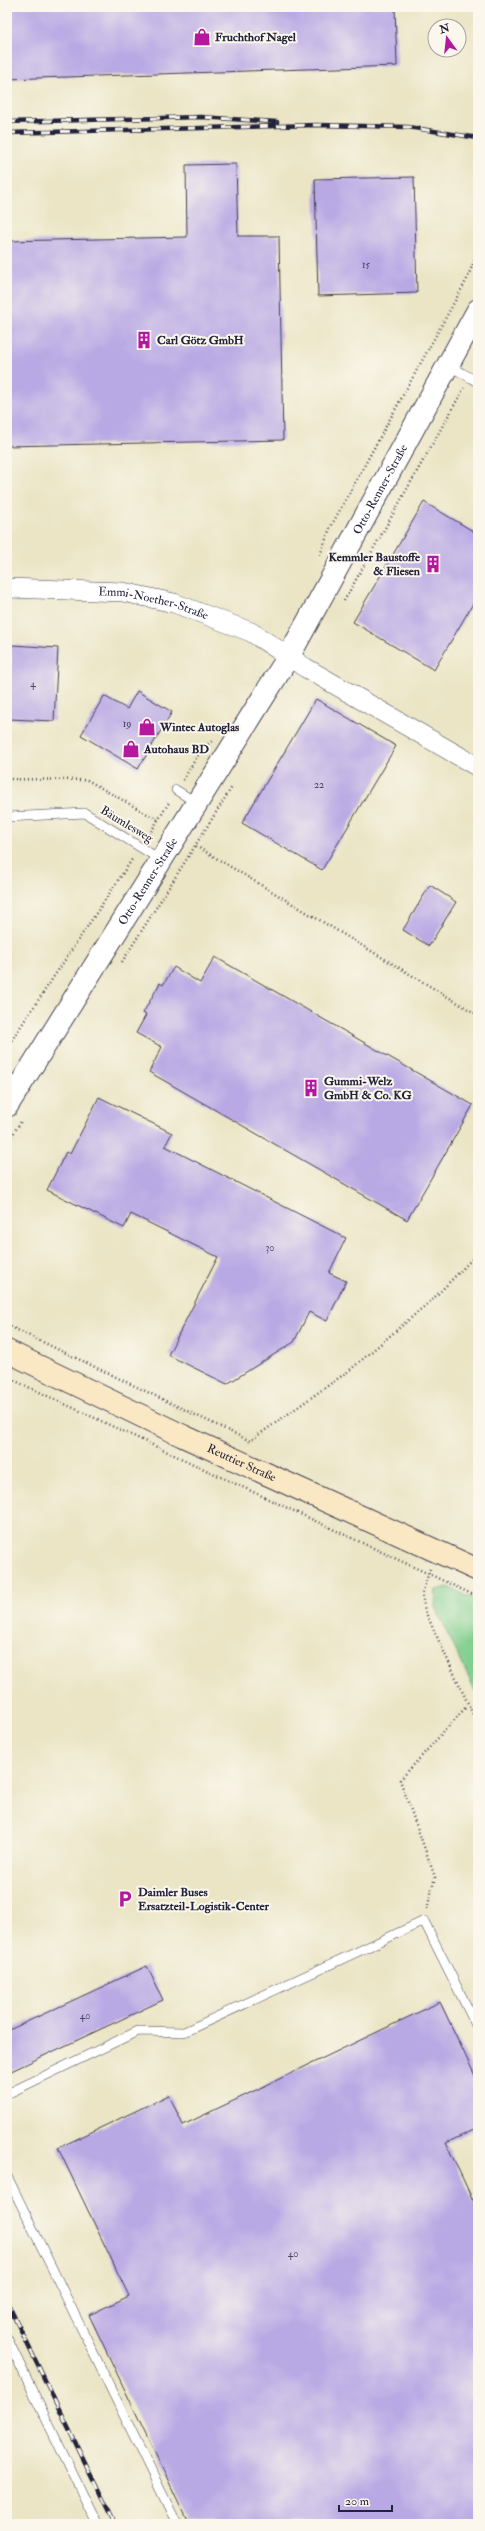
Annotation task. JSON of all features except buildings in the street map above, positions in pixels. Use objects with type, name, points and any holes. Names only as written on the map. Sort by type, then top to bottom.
[{"type":"main road","name":"Reuttier Straße","points":[[7,1351],[183,1436],[478,1570]]},
{"type":"street","name":"Otto-Renner-Straße","points":[[7,1106],[56,1031],[289,656],[447,364],[478,310]]},
{"type":"street","name":"Emmi-Noether-Straße","points":[[7,588],[123,592],[174,603],[251,632],[289,656]]},
{"type":"street","points":[[289,656],[478,767]]},
{"type":"lane","points":[[447,364],[478,382]]},
{"type":"lane","points":[[176,790],[197,803]]},
{"type":"lane","name":"Bäumlesweg","points":[[7,817],[85,813],[161,860]]},
{"type":"lane","points":[[7,2094],[138,2031],[184,2032],[424,1921],[478,2029]]},
{"type":"lane","points":[[7,2176],[177,2524]]},
{"type":"lane","points":[[7,2338],[97,2524]]},
{"type":"path","points":[[7,779],[87,780],[158,820]]},
{"type":"path","points":[[196,846],[478,1015]]},
{"type":"path","points":[[7,1325],[250,1441],[350,1370],[432,1300],[478,1253]]},
{"type":"path","points":[[7,1377],[478,1597]]},
{"type":"path","points":[[436,1552],[422,1594],[425,1611],[478,1725]]},
{"type":"path","points":[[424,1921],[436,1877],[400,1780],[468,1706]]},
{"type":"green space","points":[[448,1587],[478,1601],[478,1697],[435,1607],[436,1590]]},
{"type":"railway","points":[[7,122],[201,117],[277,122]]},
{"type":"railway","points":[[7,133],[317,125],[408,127],[478,138]]},
{"type":"railway","points":[[7,2302],[115,2524]]},
{"type":"place","name":"Fruchthof Nagel","points":[[202,37]]},
{"type":"place","name":"Carl Götz GmbH","points":[[144,340]]},
{"type":"place","name":"Kemmler Baustoffe & Fliesen","points":[[433,564]]},
{"type":"place","name":"Wintec Autoglas","points":[[147,727]]},
{"type":"place","name":"Autohaus BD","points":[[131,749]]},
{"type":"place","name":"Gummi-Welz GmbH & Co. KG","points":[[311,1088]]},
{"type":"place","name":"Daimler Buses Ersatzteil-Logistik-Center","points":[[125,1899]]}]
